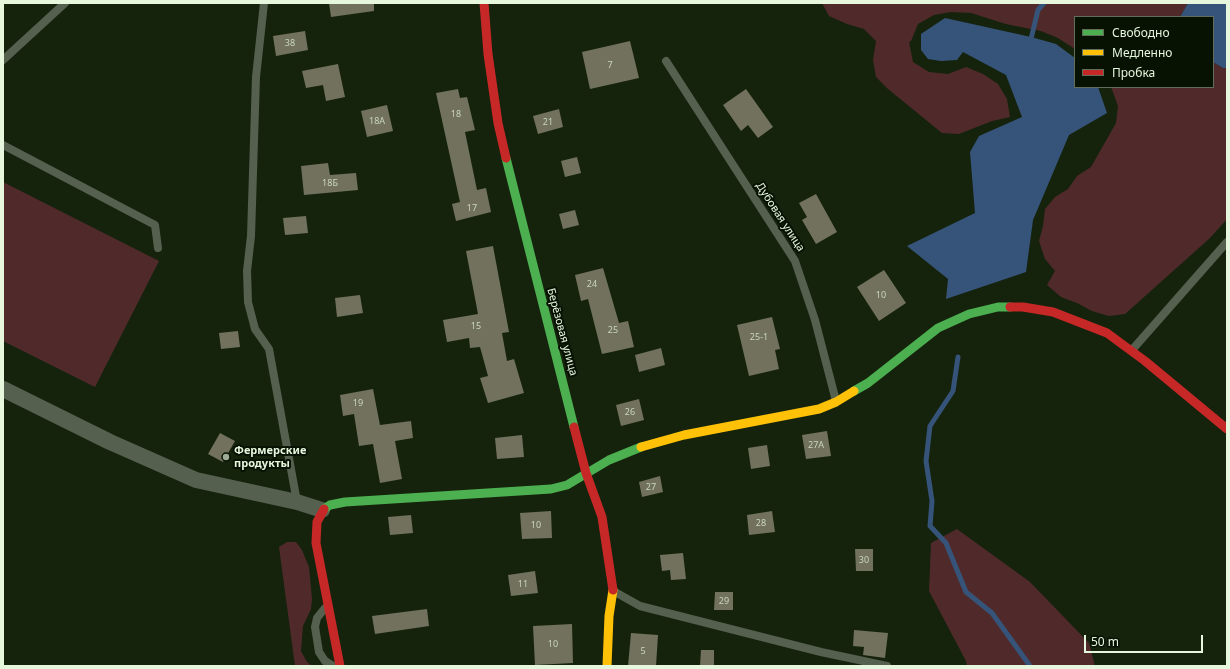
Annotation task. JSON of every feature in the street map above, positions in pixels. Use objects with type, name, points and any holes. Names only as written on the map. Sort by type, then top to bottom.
[{"type":"street","name":"Берёзовая улица","points":[[484,3],[488,54],[498,123],[516,203],[586,473],[602,517],[613,590],[609,616],[607,666]]},
{"type":"street","points":[[340,666],[316,543],[316,522],[322,510],[330,505],[345,502],[551,489],[567,484],[609,460],[639,447],[684,435],[819,409],[836,402],[868,383],[938,328],[969,314],[998,307],[1023,307],[1054,312],[1107,332],[1227,429]]},
{"type":"street","points":[[3,389],[110,442],[196,480],[297,502],[322,510]]},
{"type":"lane","points":[[3,60],[65,3]]},
{"type":"lane","points":[[264,3],[256,77],[251,236],[247,271],[248,302],[255,329],[269,349],[297,502]]},
{"type":"lane","name":"Дубовая улица","points":[[666,61],[795,261],[815,320],[836,402]]},
{"type":"lane","points":[[3,145],[155,225],[158,248]]},
{"type":"lane","points":[[1132,351],[1227,242]]},
{"type":"lane","points":[[613,590],[640,606],[821,652],[887,666]]},
{"type":"lane","points":[[328,604],[317,618],[315,627],[319,652],[325,661],[333,666]]},
{"type":"shaded area","points":[[822,3],[1188,3],[1181,16],[1074,16],[1074,48],[1058,38],[1041,31],[1006,24],[971,13],[951,12],[934,15],[918,24],[911,41],[909,42],[913,62],[929,72],[948,74],[966,67],[983,74],[998,84],[1007,99],[1010,117],[992,121],[959,134],[942,133],[888,89],[876,77],[873,60],[876,41],[864,29],[847,24],[829,16]]},
{"type":"shaded area","points":[[1214,63],[1223,68],[1227,68],[1227,219],[1210,238],[1125,314],[1109,316],[1092,311],[1061,297],[1047,285],[1055,271],[1045,259],[1039,241],[1045,209],[1055,197],[1068,189],[1077,176],[1091,167],[1116,123],[1118,106],[1111,88],[1214,88]]},
{"type":"shaded area","points":[[3,182],[159,261],[95,387],[3,341]]},
{"type":"shaded area","points":[[957,529],[1030,582],[1089,643],[1095,666],[967,666],[966,661],[929,591],[931,543]]},
{"type":"shaded area","points":[[287,542],[296,542],[302,550],[309,567],[312,599],[311,609],[303,626],[301,651],[307,662],[312,666],[295,666],[279,547]]},
{"type":"water","points":[[1188,3],[1227,3],[1227,68],[1223,68],[1214,63],[1214,16],[1181,16]]},
{"type":"water","points":[[945,18],[1056,44],[1074,57],[1074,88],[1098,88],[1107,113],[1069,135],[1033,220],[1026,272],[946,299],[948,279],[907,246],[975,213],[970,152],[979,136],[1022,117],[1006,75],[963,52],[957,60],[941,61],[928,59],[921,50],[921,34]]},
{"type":"building","points":[[329,3],[374,3],[374,11],[331,17]]},
{"type":"building","points":[[305,31],[308,50],[276,56],[273,36]]},
{"type":"building","points":[[630,41],[639,78],[590,89],[582,52]]},
{"type":"building","points":[[338,64],[345,97],[326,101],[323,85],[306,88],[302,71]]},
{"type":"building","points":[[458,89],[460,98],[467,97],[475,130],[465,132],[477,190],[486,188],[491,212],[456,221],[452,204],[460,202],[436,93]]},
{"type":"building","points":[[746,89],[773,127],[758,138],[748,125],[741,131],[723,105]]},
{"type":"building","points":[[387,105],[393,131],[367,137],[361,111]]},
{"type":"building","points":[[559,109],[563,127],[538,134],[533,116]]},
{"type":"building","points":[[577,157],[581,173],[565,177],[561,161]]},
{"type":"building","points":[[328,163],[330,175],[356,173],[358,190],[304,195],[301,166]]},
{"type":"building","points":[[816,194],[837,232],[816,244],[802,220],[807,217],[799,203]]},
{"type":"building","points":[[575,210],[579,225],[563,229],[559,214]]},
{"type":"building","points":[[306,216],[308,233],[285,235],[283,218]]},
{"type":"building","points":[[493,246],[509,332],[502,333],[507,361],[514,359],[524,393],[488,403],[480,378],[488,376],[480,347],[470,348],[469,338],[447,342],[443,320],[478,314],[466,251]]},
{"type":"building","points":[[603,268],[619,323],[628,321],[634,347],[602,354],[588,299],[581,301],[575,275]]},
{"type":"building","points":[[884,270],[906,303],[879,321],[857,287]]},
{"type":"building","points":[[360,295],[363,313],[337,317],[335,298]]},
{"type":"building","points":[[772,317],[780,349],[775,350],[779,369],[749,376],[737,325]]},
{"type":"building","points":[[238,331],[240,347],[221,349],[219,333]]},
{"type":"building","points":[[661,348],[665,365],[639,372],[635,355]]},
{"type":"building","points":[[373,389],[380,425],[411,421],[413,438],[395,441],[402,479],[380,483],[373,444],[359,446],[354,414],[343,416],[340,395]]},
{"type":"building","points":[[639,399],[644,420],[621,426],[616,405]]},
{"type":"building","points":[[827,431],[831,456],[806,459],[802,435]]},
{"type":"building","points":[[220,433],[235,441],[223,462],[208,454]]},
{"type":"building","points":[[522,435],[524,457],[497,459],[495,438]]},
{"type":"building","points":[[767,445],[770,466],[751,469],[748,448]]},
{"type":"building","points":[[660,476],[663,492],[642,497],[639,482]]},
{"type":"building","points":[[551,511],[552,538],[522,539],[520,513]]},
{"type":"building","points":[[772,511],[775,532],[749,535],[747,515]]},
{"type":"building","points":[[411,515],[413,533],[390,535],[388,517]]},
{"type":"building","points":[[855,549],[873,549],[873,571],[856,571]]},
{"type":"building","points":[[683,553],[686,579],[671,580],[670,570],[662,571],[660,555]]},
{"type":"building","points":[[535,571],[538,593],[511,596],[508,575]]},
{"type":"building","points":[[715,592],[733,592],[733,610],[714,610]]},
{"type":"building","points":[[427,609],[429,626],[375,634],[372,616]]},
{"type":"building","points":[[572,624],[573,663],[535,665],[533,626]]},
{"type":"building","points":[[854,630],[888,633],[885,658],[863,655],[864,647],[853,646]]},
{"type":"building","points":[[631,633],[658,635],[656,666],[628,666]]},
{"type":"building","points":[[701,650],[714,650],[714,666],[700,666]]},
{"type":"waterway","points":[[1030,43],[1038,10],[1044,3]]},
{"type":"waterway","points":[[958,357],[953,391],[930,426],[926,461],[932,501],[930,526],[946,543],[966,592],[992,613],[1030,666]]},
{"type":"traffic: fast","points":[[506,158],[574,427]]},
{"type":"traffic: fast","points":[[854,391],[868,383],[938,328],[969,314],[998,307],[1010,307]]},
{"type":"traffic: fast","points":[[324,509],[330,505],[345,502],[551,489],[567,485],[609,460],[641,447]]},
{"type":"traffic: slow","points":[[641,447],[684,435],[819,409],[836,402],[854,391]]},
{"type":"traffic: slow","points":[[607,666],[609,616],[613,590]]},
{"type":"traffic: jam","points":[[484,3],[488,54],[498,123],[506,158]]},
{"type":"traffic: jam","points":[[1010,307],[1023,307],[1053,312],[1107,333],[1145,361],[1227,429]]},
{"type":"traffic: jam","points":[[574,427],[586,473],[602,517],[613,590]]},
{"type":"traffic: jam","points":[[324,509],[317,522],[316,543],[340,666]]},
{"type":"place","name":"Фермерские продукты","points":[[226,457]]}]
